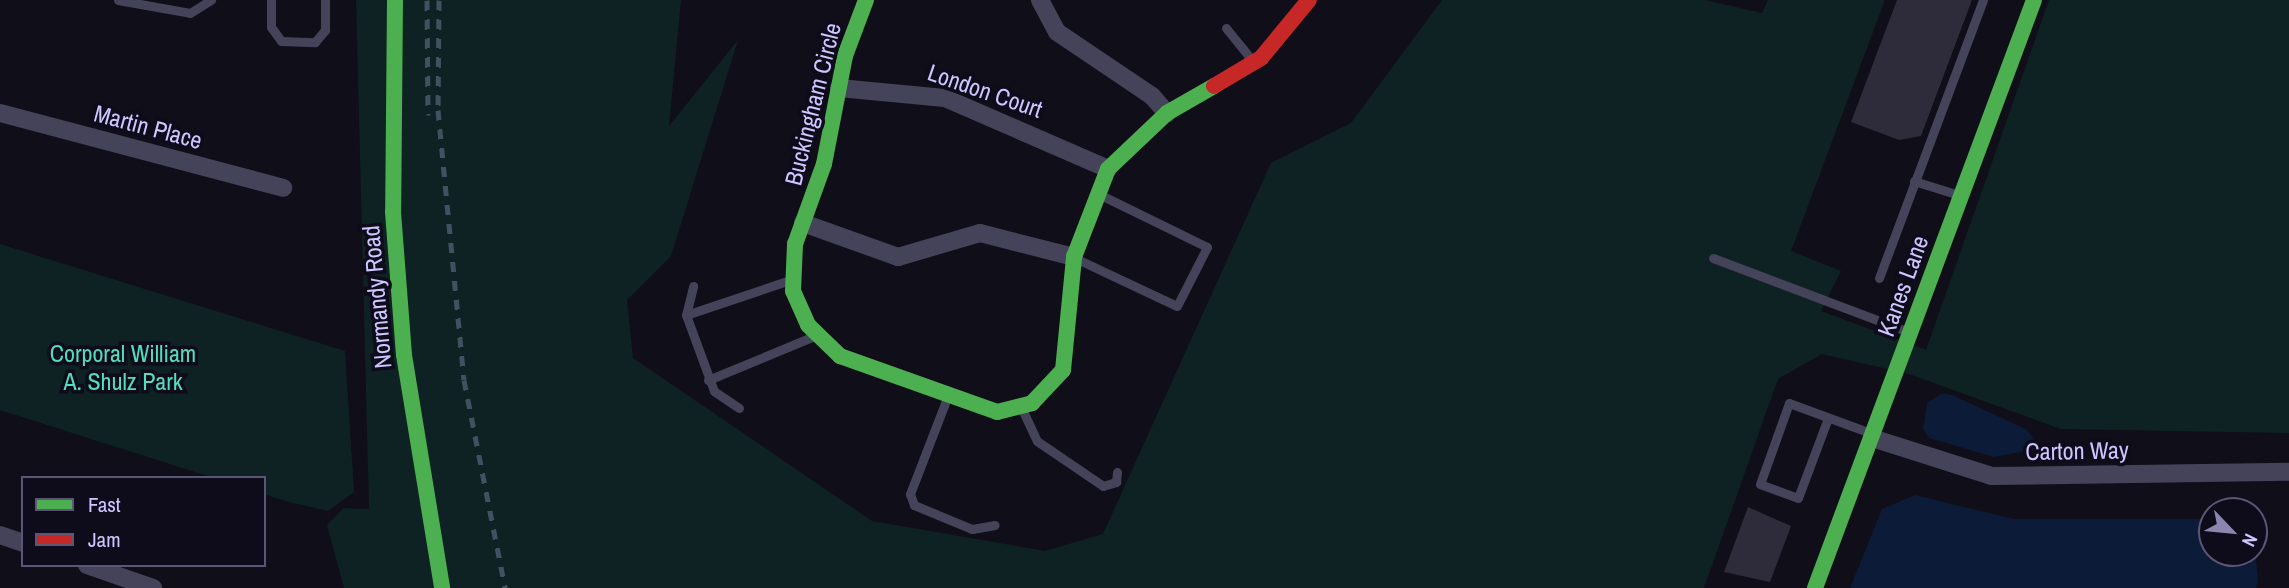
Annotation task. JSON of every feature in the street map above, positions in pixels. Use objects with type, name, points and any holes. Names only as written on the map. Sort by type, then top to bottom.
[{"type":"street","name":"Normandy Road","points":[[395,0],[393,212],[404,355],[442,588]]},
{"type":"street","name":"Buckingham Circle","points":[[791,279],[803,223],[824,164],[839,88],[866,0]]},
{"type":"street","points":[[1040,0],[1057,32],[1153,96],[1167,113]]},
{"type":"street","points":[[791,279],[816,335],[850,360],[947,398],[997,412],[1021,407],[1046,393],[1063,370],[1074,257],[1108,169],[1167,113],[1254,64],[1276,45],[1309,0]]},
{"type":"street","name":"Kanes Lane","points":[[1815,588],[2034,0]]},
{"type":"street","name":"London Court","points":[[839,88],[945,98],[1108,169]]},
{"type":"street","name":"Martin Place","points":[[0,113],[283,188]]},
{"type":"street","points":[[803,223],[898,257],[995,233],[1074,257]]},
{"type":"street","name":"Carton Way","points":[[1873,436],[1992,476],[2289,472]]},
{"type":"street","points":[[0,535],[21,542]]},
{"type":"street","points":[[93,567],[153,588]]},
{"type":"lane","points":[[118,0],[190,13],[204,10],[211,0]]},
{"type":"lane","points":[[271,0],[271,27],[281,41],[315,41],[325,30],[325,0]]},
{"type":"lane","points":[[1880,278],[1983,0]]},
{"type":"lane","points":[[1226,28],[1254,64]]},
{"type":"lane","points":[[1914,181],[1961,195]]},
{"type":"lane","points":[[1074,257],[1177,306],[1207,247],[1097,193]]},
{"type":"lane","points":[[1713,258],[1911,333]]},
{"type":"lane","points":[[686,315],[791,279]]},
{"type":"lane","points":[[693,286],[686,315],[708,380],[739,408]]},
{"type":"lane","points":[[708,380],[816,335]]},
{"type":"lane","points":[[947,398],[910,494],[914,505],[972,529],[995,525]]},
{"type":"lane","points":[[1828,418],[1798,498],[1760,484],[1789,403],[1828,418],[1873,436]]},
{"type":"lane","points":[[1021,407],[1037,441],[1103,486],[1110,487],[1118,472]]},
{"type":"green space","points":[[356,0],[681,0],[669,126],[738,40],[671,256],[627,300],[633,358],[872,521],[1045,551],[1103,534],[1271,163],[1351,123],[1442,0],[1705,0],[1762,13],[1768,0],[1885,0],[1791,251],[1841,271],[1821,311],[1926,350],[2049,0],[2289,0],[2289,433],[2061,429],[1909,374],[1822,354],[1778,379],[1704,588],[344,588],[327,525],[344,508],[369,509]]},
{"type":"green space","name":"Corporal William A. Shulz Park","points":[[0,244],[345,351],[354,492],[328,511],[289,502],[266,495],[266,476],[208,476],[0,410]]},
{"type":"water","points":[[1942,393],[1952,395],[2026,429],[2042,448],[1994,457],[1929,438],[1923,429],[1927,403]]},
{"type":"water","points":[[1915,495],[2014,519],[2198,519],[2198,567],[2257,567],[2258,582],[2256,588],[1850,588],[1882,509]]},
{"type":"building","points":[[1897,0],[1972,0],[1921,136],[1899,140],[1851,122]]},
{"type":"building","points":[[1748,507],[1791,526],[1770,582],[1724,572]]},
{"type":"railway","points":[[427,0],[428,115]]},
{"type":"railway","points":[[439,0],[438,110],[464,380],[505,588]]},
{"type":"traffic: fast","points":[[395,0],[393,212],[404,355],[442,588]]},
{"type":"traffic: fast","points":[[866,0],[845,56],[824,164],[795,244],[793,291],[808,325],[840,356],[997,412],[1032,403],[1063,370],[1074,257],[1108,169],[1167,113],[1214,86]]},
{"type":"traffic: fast","points":[[1815,588],[2034,0]]},
{"type":"traffic: jam","points":[[1214,86],[1261,58],[1309,0]]}]
